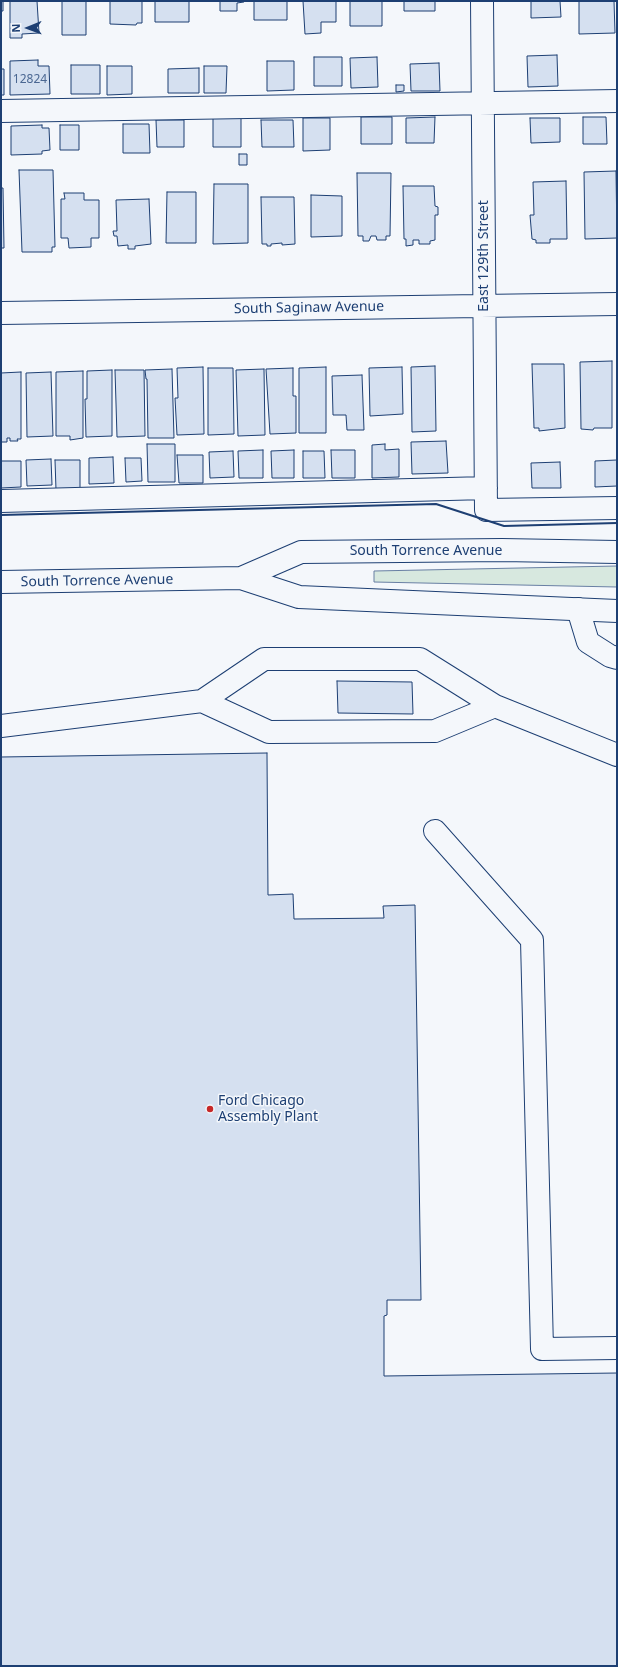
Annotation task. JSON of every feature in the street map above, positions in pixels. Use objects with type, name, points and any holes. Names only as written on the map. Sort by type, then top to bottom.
[{"type":"street","name":"East 129th Street","points":[[482,1],[486,510],[617,508]]},
{"type":"street","points":[[1,111],[617,101]]},
{"type":"street","name":"South Saginaw Avenue","points":[[1,313],[617,304]]},
{"type":"street","points":[[1,501],[486,488]]},
{"type":"street","name":"South Torrence Avenue","points":[[241,578],[301,552],[494,550],[617,552]]},
{"type":"street","name":"South Torrence Avenue","points":[[1,582],[241,578],[299,597],[617,611]]},
{"type":"street","points":[[578,609],[588,642],[617,658]]},
{"type":"street","points":[[1,726],[202,701],[264,659],[420,660],[495,706],[617,755]]},
{"type":"street","points":[[202,701],[269,732],[435,731],[495,706]]},
{"type":"street","points":[[435,831],[532,940],[542,1349],[617,1348]]},
{"type":"shaded area","points":[[617,566],[617,587],[374,582],[374,571]]},
{"type":"building","points":[[1,1],[3,1],[3,11],[1,11]]},
{"type":"building","points":[[10,1],[37,1],[39,33],[22,34],[22,38],[10,38]]},
{"type":"building","points":[[62,1],[86,1],[86,35],[62,35]]},
{"type":"building","points":[[110,1],[142,1],[142,23],[137,23],[136,25],[110,24]]},
{"type":"building","points":[[155,1],[189,1],[189,22],[155,22]]},
{"type":"building","points":[[220,1],[244,2],[237,3],[237,11],[220,11]]},
{"type":"building","points":[[254,1],[287,1],[287,20],[254,20]]},
{"type":"building","points":[[303,1],[336,1],[336,22],[321,22],[321,33],[305,34]]},
{"type":"building","points":[[350,1],[382,1],[382,26],[350,26]]},
{"type":"building","points":[[404,1],[435,1],[435,11],[404,11]]},
{"type":"building","points":[[531,1],[560,1],[561,17],[531,18]]},
{"type":"building","points":[[579,1],[614,1],[615,33],[579,34]]},
{"type":"building","points":[[557,55],[558,86],[528,87],[527,56]]},
{"type":"building","points":[[314,57],[342,57],[342,86],[314,86]]},
{"type":"building","points":[[377,57],[378,87],[351,88],[350,58]]},
{"type":"building","points":[[38,60],[38,66],[49,66],[50,94],[10,95],[10,61]]},
{"type":"building","points":[[267,61],[294,61],[294,90],[267,91]]},
{"type":"building","points":[[439,63],[440,91],[411,91],[410,64]]},
{"type":"building","points":[[71,65],[100,65],[100,94],[71,94]]},
{"type":"building","points":[[107,66],[132,66],[132,94],[107,95]]},
{"type":"building","points":[[204,66],[227,66],[226,93],[204,93]]},
{"type":"building","points":[[199,68],[199,93],[168,93],[168,69]]},
{"type":"building","points":[[1,69],[4,69],[4,95],[1,95]]},
{"type":"building","points":[[396,85],[404,85],[404,91],[396,92]]},
{"type":"building","points":[[213,116],[241,116],[241,147],[213,147]]},
{"type":"building","points":[[361,117],[392,117],[392,144],[361,144]]},
{"type":"building","points":[[435,117],[434,143],[406,143],[406,118]]},
{"type":"building","points":[[583,117],[606,117],[607,144],[583,144]]},
{"type":"building","points":[[303,118],[330,118],[330,150],[303,151]]},
{"type":"building","points":[[530,118],[560,118],[560,142],[531,143]]},
{"type":"building","points":[[156,120],[184,120],[184,147],[157,147]]},
{"type":"building","points":[[261,120],[293,120],[294,147],[262,147]]},
{"type":"building","points":[[123,124],[149,124],[150,153],[123,153]]},
{"type":"building","points":[[42,125],[42,128],[49,128],[50,150],[42,151],[42,154],[11,155],[11,126]]},
{"type":"building","points":[[60,125],[79,125],[79,150],[60,150]]},
{"type":"building","points":[[239,154],[247,154],[247,165],[239,165]]},
{"type":"building","points":[[19,170],[53,170],[55,247],[52,247],[52,252],[22,252]]},
{"type":"building","points":[[616,171],[617,238],[585,239],[584,172]]},
{"type":"building","points":[[357,173],[391,173],[390,236],[386,236],[386,240],[377,240],[376,236],[371,236],[369,241],[363,241],[363,236],[358,236]]},
{"type":"building","points":[[566,181],[567,239],[550,239],[550,243],[536,243],[536,240],[532,239],[530,215],[534,215],[533,182]]},
{"type":"building","points":[[214,184],[248,184],[248,243],[213,244]]},
{"type":"building","points":[[403,186],[434,186],[435,206],[438,207],[438,215],[435,215],[435,240],[430,241],[430,244],[419,244],[419,240],[413,240],[413,245],[406,246],[406,239],[404,239]]},
{"type":"building","points":[[1,188],[3,188],[4,248],[1,248]]},
{"type":"building","points":[[167,192],[196,192],[196,243],[166,243]]},
{"type":"building","points":[[64,193],[84,193],[84,200],[99,200],[99,238],[91,238],[91,247],[69,248],[68,238],[61,238],[61,199],[65,199]]},
{"type":"building","points":[[311,195],[342,196],[342,236],[311,237]]},
{"type":"building","points":[[261,197],[294,197],[295,244],[282,245],[282,243],[267,246],[267,244],[262,244]]},
{"type":"building","points":[[149,199],[151,244],[135,246],[135,249],[128,249],[128,245],[118,246],[117,236],[114,236],[113,231],[117,231],[116,200]]},
{"type":"building","points":[[612,361],[612,428],[594,428],[593,430],[581,429],[580,362]]},
{"type":"building","points":[[532,364],[564,364],[565,428],[539,431],[539,428],[534,428]]},
{"type":"building","points":[[435,366],[436,431],[412,432],[411,367]]},
{"type":"building","points":[[203,367],[204,434],[177,435],[175,398],[178,398],[177,368]]},
{"type":"building","points":[[326,367],[326,433],[299,433],[299,368]]},
{"type":"building","points":[[402,367],[403,414],[370,416],[369,368]]},
{"type":"building","points":[[208,368],[233,368],[234,434],[208,435]]},
{"type":"building","points":[[293,368],[293,396],[296,396],[296,433],[270,434],[266,369]]},
{"type":"building","points":[[172,369],[174,438],[148,438],[147,379],[145,370]]},
{"type":"building","points":[[264,369],[265,435],[238,436],[236,370]]},
{"type":"building","points":[[112,370],[112,436],[86,437],[85,399],[87,399],[87,371]]},
{"type":"building","points":[[115,370],[144,370],[145,436],[117,437]]},
{"type":"building","points":[[83,371],[83,438],[70,440],[70,436],[56,436],[56,372]]},
{"type":"building","points":[[21,372],[21,439],[17,439],[18,441],[10,441],[10,438],[7,438],[7,442],[1,442],[1,373]]},
{"type":"building","points":[[51,372],[53,436],[27,437],[26,373]]},
{"type":"building","points":[[362,375],[364,430],[347,430],[346,415],[333,415],[332,376]]},
{"type":"building","points":[[446,441],[448,473],[412,474],[411,442]]},
{"type":"building","points":[[147,444],[175,444],[175,482],[148,482]]},
{"type":"building","points":[[385,444],[385,450],[399,449],[399,477],[372,478],[372,445]]},
{"type":"building","points":[[263,450],[263,478],[239,478],[238,451]]},
{"type":"building","points":[[294,450],[294,478],[272,478],[271,451]]},
{"type":"building","points":[[331,450],[355,450],[355,478],[332,478]]},
{"type":"building","points":[[233,451],[234,477],[210,478],[209,452]]},
{"type":"building","points":[[303,451],[324,451],[325,478],[303,478]]},
{"type":"building","points":[[177,455],[203,455],[203,483],[179,483]]},
{"type":"building","points":[[113,457],[114,483],[89,484],[89,458]]},
{"type":"building","points":[[125,458],[141,458],[142,481],[126,482]]},
{"type":"building","points":[[51,459],[52,485],[27,486],[26,460]]},
{"type":"building","points":[[55,460],[80,460],[80,490],[56,490]]},
{"type":"building","points":[[617,460],[617,486],[595,487],[595,461]]},
{"type":"building","points":[[1,461],[21,461],[21,487],[1,488]]},
{"type":"building","points":[[560,462],[561,488],[532,488],[531,463]]},
{"type":"building","points":[[337,681],[412,682],[413,714],[338,713]]},
{"type":"building","name":"Ford Chicago Assembly Plant","points":[[267,753],[268,895],[293,894],[294,919],[384,918],[383,906],[415,905],[421,1300],[387,1300],[387,1315],[384,1316],[384,1376],[617,1373],[617,1666],[1,1666],[1,757]]},
{"type":"wall","points":[[1,515],[436,504],[504,526],[617,523]]},
{"type":"place","name":"Ford Chicago Assembly Plant","points":[[210,1109]]}]
